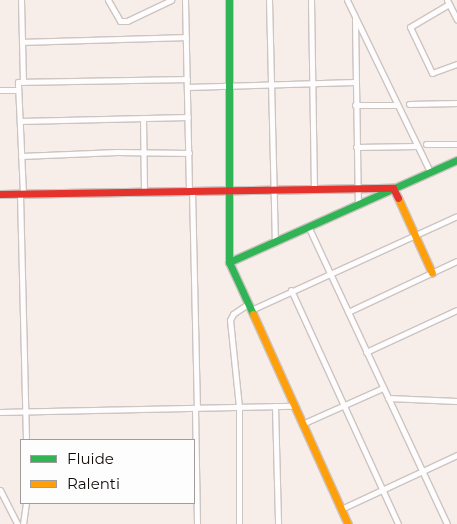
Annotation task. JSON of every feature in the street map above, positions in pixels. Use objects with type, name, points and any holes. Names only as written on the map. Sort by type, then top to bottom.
[{"type":"street","points":[[21,0],[23,82]]},
{"type":"street","points":[[108,0],[120,21],[128,21],[171,0]]},
{"type":"street","points":[[156,0],[159,6]]},
{"type":"street","points":[[185,0],[196,408],[197,524]]},
{"type":"street","points":[[229,0],[230,85],[227,189],[229,262],[348,524]]},
{"type":"street","points":[[269,0],[275,241]]},
{"type":"street","points":[[311,0],[314,188]]},
{"type":"street","points":[[348,0],[430,172]]},
{"type":"street","points":[[457,20],[448,2],[410,27],[432,73],[457,64]]},
{"type":"street","points":[[355,17],[358,204]]},
{"type":"street","points":[[22,42],[186,37]]},
{"type":"street","points":[[26,439],[18,82],[187,79]]},
{"type":"street","points":[[187,86],[355,82]]},
{"type":"street","points":[[0,90],[18,90]]},
{"type":"street","points":[[409,104],[457,103]]},
{"type":"street","points":[[355,105],[398,105]]},
{"type":"street","points":[[20,121],[188,117]]},
{"type":"street","points":[[143,118],[144,191]]},
{"type":"street","points":[[426,144],[457,144]]},
{"type":"street","points":[[356,147],[417,146]]},
{"type":"street","points":[[21,156],[117,152],[189,154]]},
{"type":"street","points":[[229,262],[457,160]]},
{"type":"street","points":[[0,194],[273,188],[393,188]]},
{"type":"street","points":[[393,188],[432,273]]},
{"type":"street","points":[[239,524],[239,407],[230,320],[233,314],[457,216]]},
{"type":"street","points":[[308,226],[447,524]]},
{"type":"street","points":[[348,312],[457,261]]},
{"type":"street","points":[[291,290],[398,524]]},
{"type":"street","points":[[366,352],[457,310]]},
{"type":"street","points":[[302,424],[383,388]]},
{"type":"street","points":[[388,398],[457,401]]},
{"type":"street","points":[[275,406],[278,524]]},
{"type":"street","points":[[0,412],[294,406]]},
{"type":"street","points":[[341,509],[457,455]]},
{"type":"street","points":[[0,490],[16,524]]},
{"type":"street","points":[[23,524],[26,504]]},
{"type":"traffic: fast","points":[[229,0],[229,262],[253,314]]},
{"type":"traffic: fast","points":[[229,262],[457,160]]},
{"type":"traffic: slow","points":[[398,198],[432,273]]},
{"type":"traffic: slow","points":[[253,314],[348,524]]},
{"type":"traffic: jam","points":[[0,194],[393,188],[398,198]]}]
